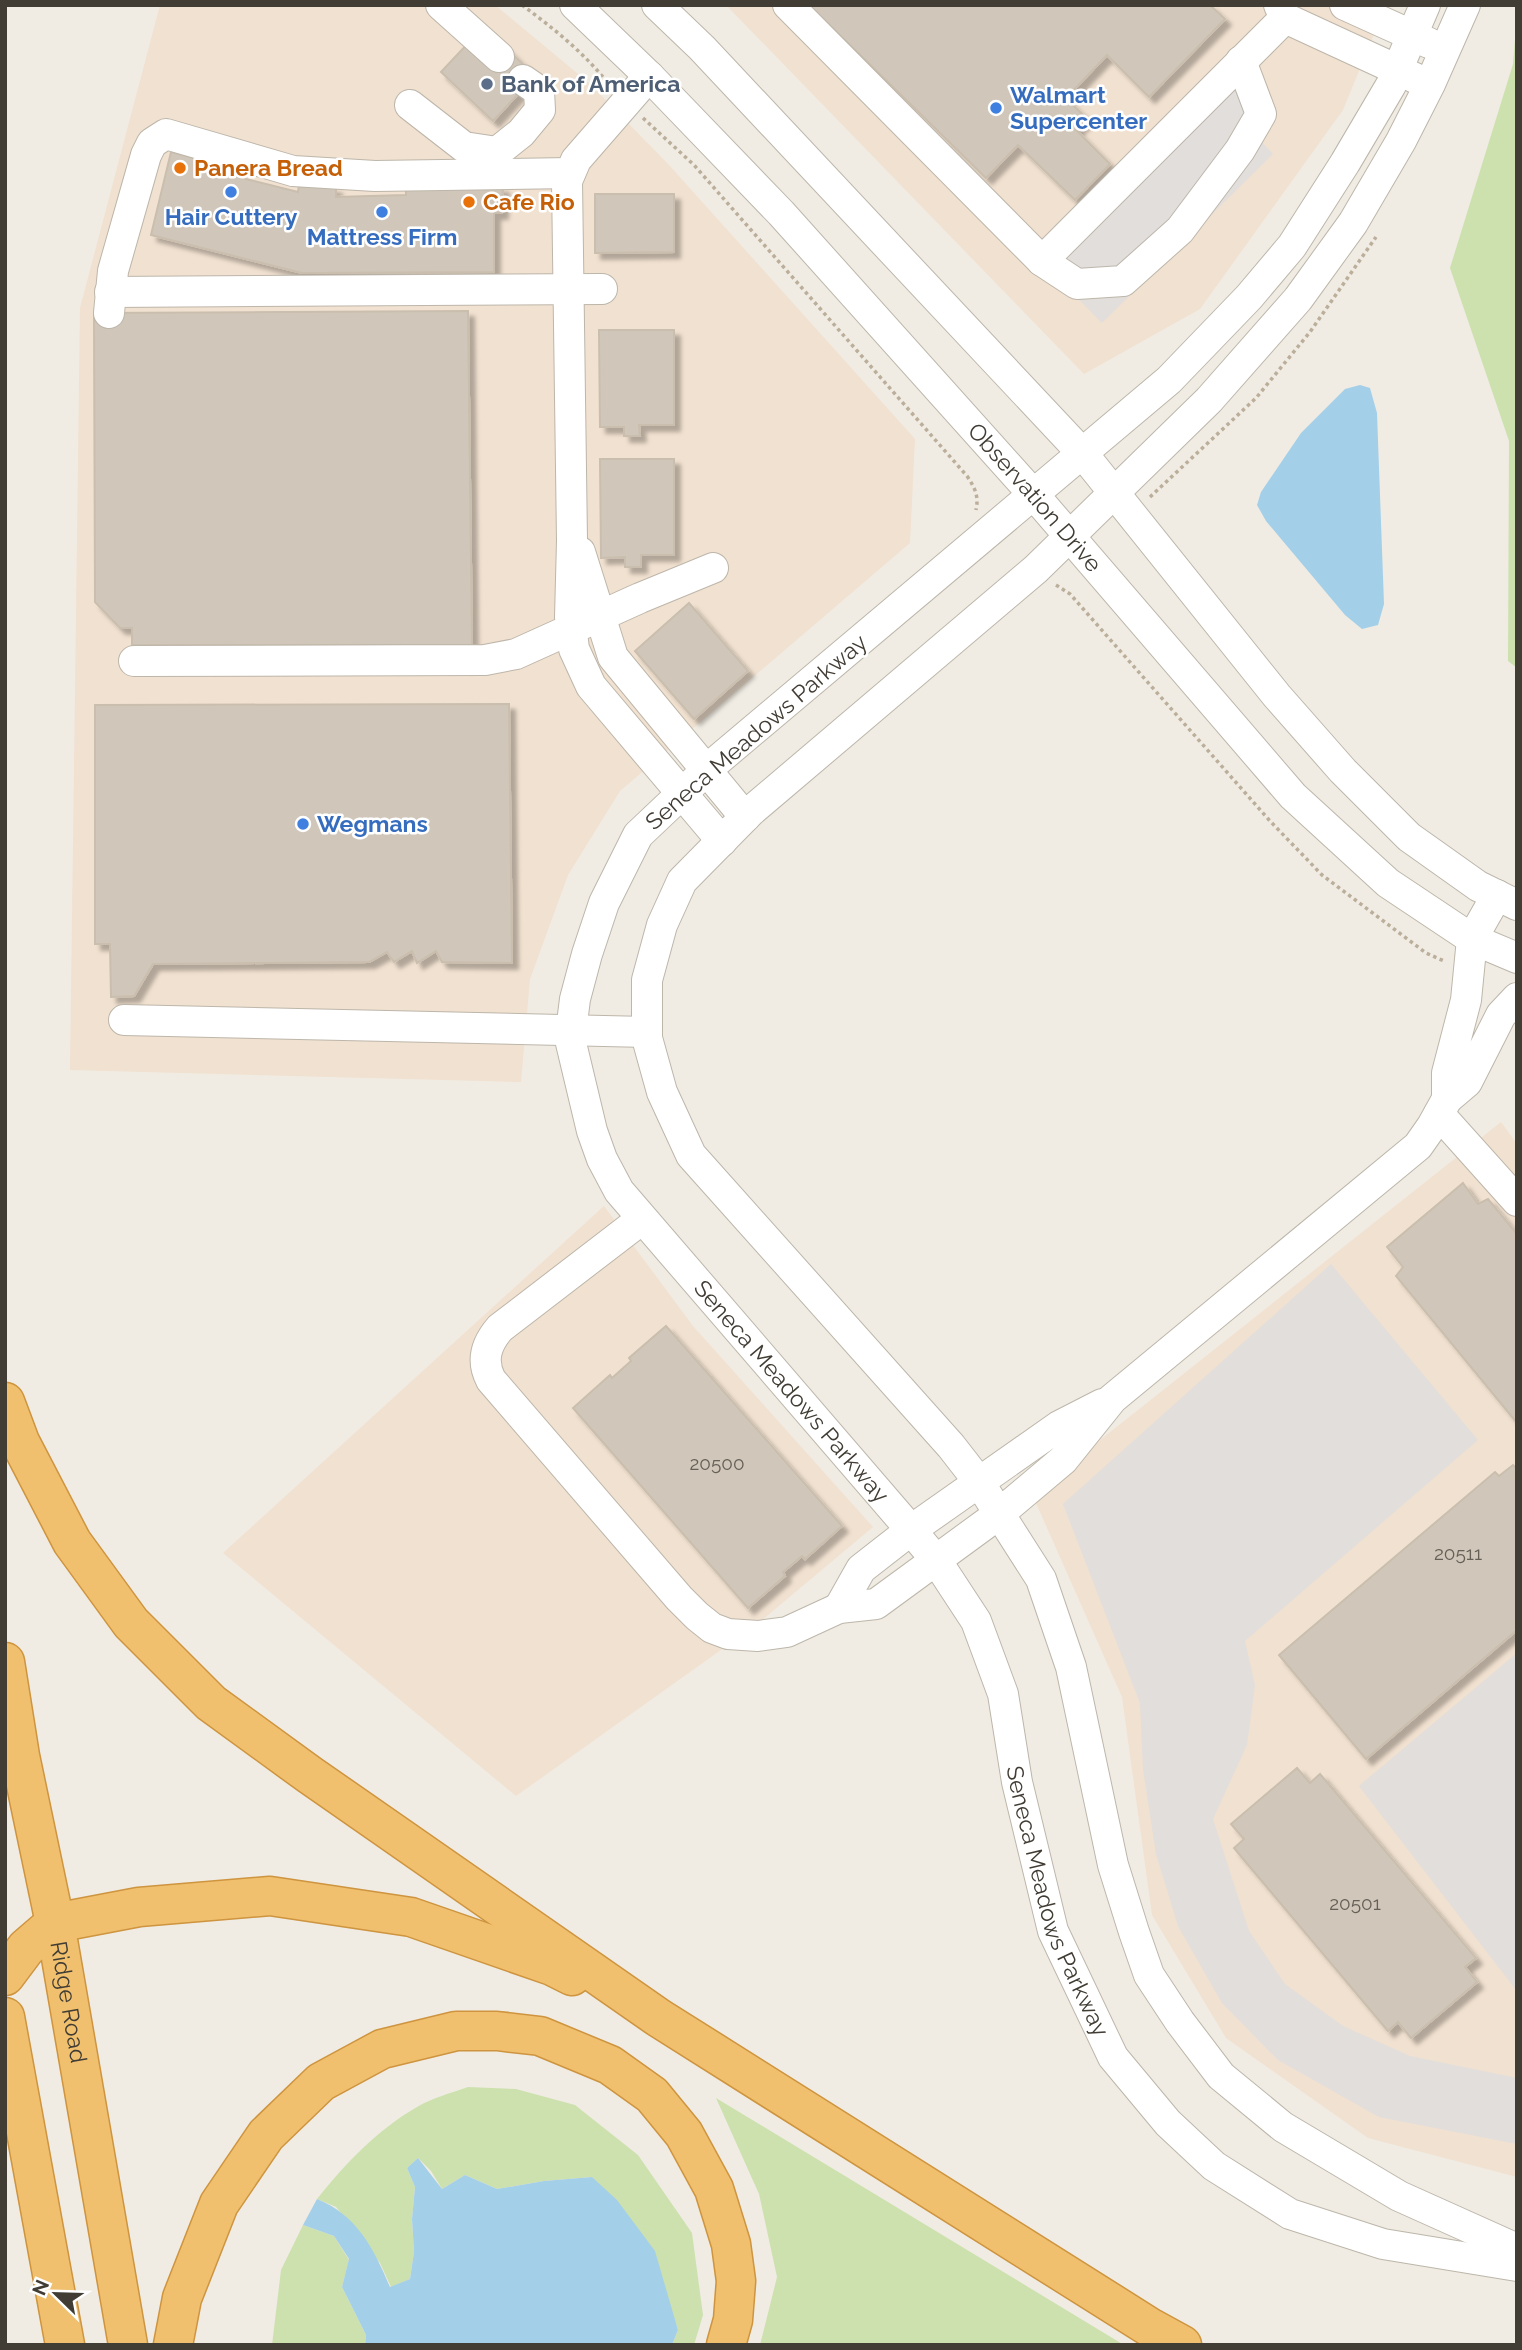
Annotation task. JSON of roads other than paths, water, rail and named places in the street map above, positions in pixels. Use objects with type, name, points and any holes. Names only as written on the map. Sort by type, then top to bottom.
[{"type":"highway","points":[[5,1402],[20,1442],[72,1542],[131,1623],[211,1703],[321,1783],[659,2018],[1182,2345]]},
{"type":"highway","name":"Ridge Road","points":[[5,1662],[20,1756],[55,1923],[128,2345]]},
{"type":"highway","points":[[5,1976],[26,1948],[55,1923],[139,1907],[270,1896],[411,1917],[552,1966],[659,2018]]},
{"type":"highway","points":[[5,2017],[65,2345]]},
{"type":"highway","points":[[173,2345],[182,2298],[219,2204],[266,2135],[321,2082],[382,2049],[456,2031],[496,2031],[540,2036],[610,2065],[652,2095],[684,2134],[714,2189],[731,2244],[736,2281],[733,2320],[726,2345]]},
{"type":"street","points":[[441,5],[499,57]]},
{"type":"street","name":"Observation Drive","points":[[575,5],[649,76],[781,213],[1034,495],[1293,796],[1388,883],[1472,939],[1517,958]]},
{"type":"street","points":[[657,5],[710,57],[1083,454],[1277,696],[1343,771],[1409,837],[1478,886],[1507,900],[1472,939],[1466,1000],[1447,1073],[1443,1107],[1517,1201]]},
{"type":"street","points":[[788,5],[1042,261],[1077,284],[1123,281],[1181,230],[1240,150],[1261,114],[1241,61]]},
{"type":"street","points":[[1345,5],[1445,51]]},
{"type":"street","name":"Seneca Meadows Parkway","points":[[1425,5],[1397,71],[1345,163],[1292,246],[1249,297],[1169,380],[706,771],[638,835],[604,903],[575,999],[570,1039],[592,1131],[602,1158],[620,1191],[936,1560],[976,1621],[1003,1694],[1017,1782],[1053,1931],[1113,2057],[1168,2123],[1214,2166],[1290,2214],[1383,2244],[1517,2266]]},
{"type":"street","points":[[1465,5],[1401,141],[1353,223],[1298,299],[1209,400],[1036,569],[745,817],[682,881],[662,925],[647,980],[647,1032],[662,1091],[691,1155],[942,1436],[979,1482],[1041,1579],[1070,1667],[1113,1865],[1133,1932],[1149,1975],[1180,2022],[1221,2076],[1283,2126],[1399,2196],[1517,2249]]},
{"type":"street","points":[[1042,261],[1241,61],[1282,12],[1397,71],[1430,84]]},
{"type":"street","points":[[649,76],[576,160],[567,181],[571,629],[574,649],[591,686],[722,841]]},
{"type":"street","points":[[410,105],[464,147],[497,152],[522,132],[540,110],[538,91],[523,80]]},
{"type":"street","points":[[570,173],[375,176],[293,172],[166,134],[152,143],[146,155],[113,271],[109,302],[602,289]]},
{"type":"street","points":[[572,531],[613,657],[745,817]]},
{"type":"street","points":[[152,656],[234,653],[438,653],[485,660],[516,654],[713,568]]},
{"type":"street","points":[[642,1219],[500,1328],[489,1340],[485,1355],[486,1370],[491,1380],[679,1598],[712,1628],[744,1636],[787,1632],[839,1608],[876,1604],[999,1514],[1063,1460],[1112,1399],[1418,1146],[1443,1107],[1467,1082],[1501,1015],[1517,998]]},
{"type":"street","points":[[124,1020],[647,1032]]},
{"type":"street","points":[[839,1608],[861,1569],[911,1530],[1059,1426],[1112,1399]]},
{"type":"water","points":[[1360,385],[1370,388],[1377,413],[1384,604],[1378,625],[1362,629],[1345,615],[1266,521],[1257,505],[1261,492],[1301,433],[1345,389]]},
{"type":"water","points":[[418,2158],[442,2189],[465,2175],[497,2189],[592,2177],[617,2200],[655,2251],[678,2330],[672,2345],[365,2345],[366,2335],[342,2287],[349,2259],[334,2236],[303,2225],[317,2199],[331,2206],[343,2214],[362,2235],[390,2287],[410,2279],[414,2252],[412,2219],[415,2187],[407,2168]]},
{"type":"place","name":"Bank of America","points":[[487,84]]},
{"type":"place","name":"Walmart Supercenter","points":[[996,108]]},
{"type":"place","name":"Panera Bread","points":[[180,168]]},
{"type":"place","name":"Hair Cuttery","points":[[231,192]]},
{"type":"place","name":"Cafe Rio","points":[[469,202]]},
{"type":"place","name":"Mattress Firm","points":[[382,212]]},
{"type":"place","name":"Wegmans","points":[[303,824]]}]
